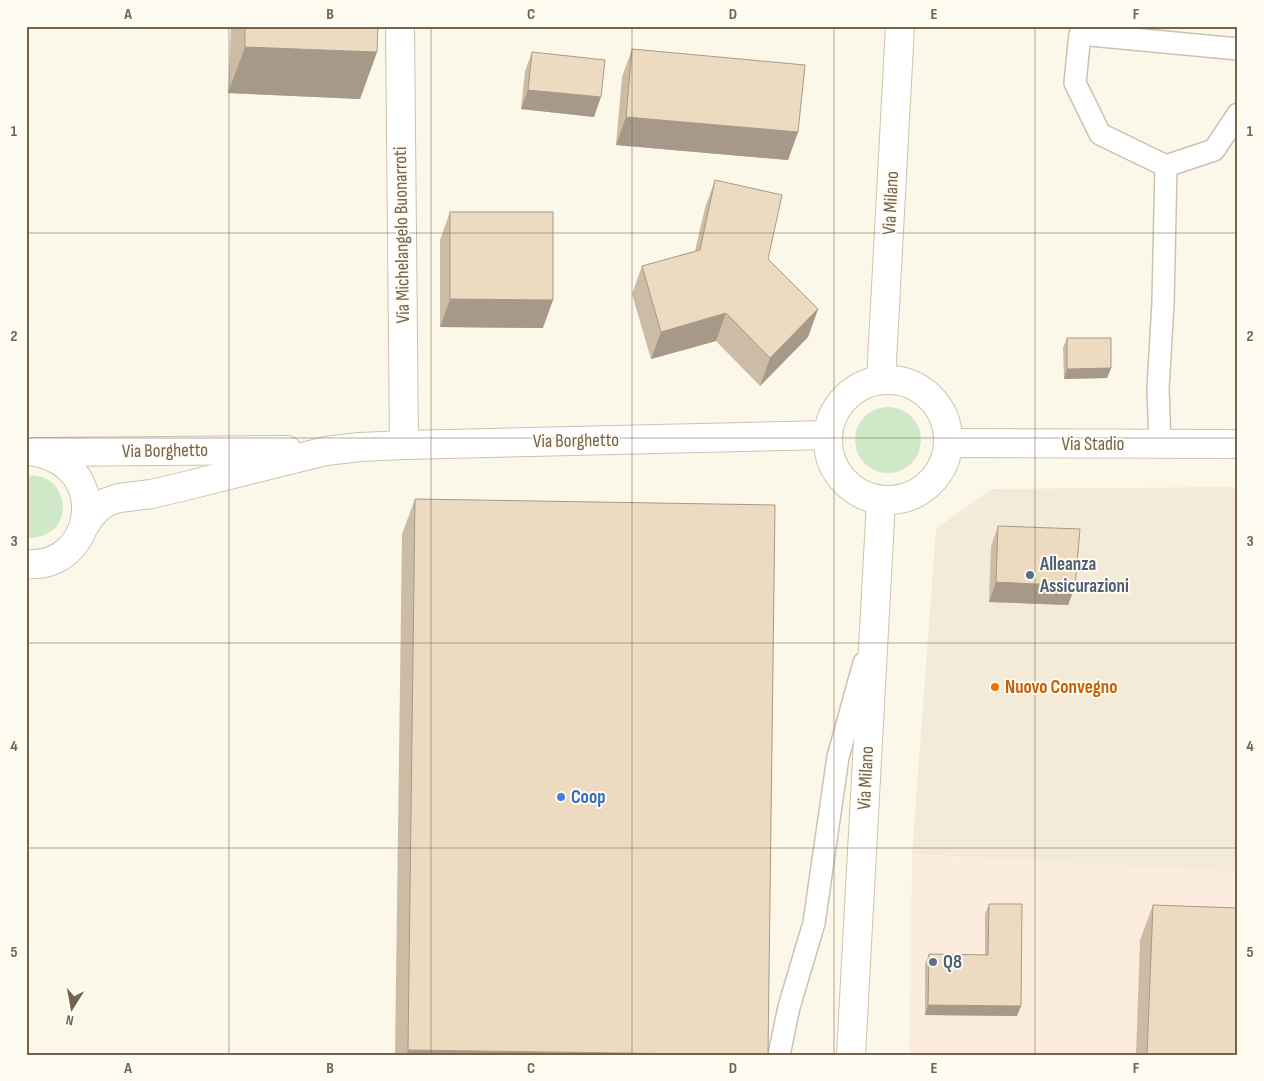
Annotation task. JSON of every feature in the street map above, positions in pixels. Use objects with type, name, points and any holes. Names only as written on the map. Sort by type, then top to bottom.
[{"type":"street","name":"Via Michelangelo Buonarroti","points":[[400,26],[404,445]]},
{"type":"street","name":"Via Milano","points":[[881,380],[900,26]]},
{"type":"street","points":[[881,380],[902,381],[921,390],[937,404],[946,423],[949,443],[944,463],[934,480],[919,492],[901,500],[881,501],[863,496],[847,486],[835,471],[828,454],[827,435],[833,415],[844,398],[861,386],[881,380]]},
{"type":"street","name":"Via Borghetto","points":[[26,564],[49,562],[64,554],[74,543],[90,517],[107,502],[181,487],[326,451],[404,445],[827,435]]},
{"type":"street","name":"Via Stadio","points":[[949,443],[1238,444]]},
{"type":"street","name":"Via Borghetto","points":[[31,452],[326,451]]},
{"type":"street","name":"Via Borghetto","points":[[31,452],[50,456],[63,462],[74,472],[82,486],[86,500],[86,516],[82,530]]},
{"type":"street","name":"Via Milano","points":[[851,1055],[881,501]]},
{"type":"lane","points":[[1238,49],[1080,34],[1075,84],[1100,134],[1166,166],[1214,150],[1238,114]]},
{"type":"lane","points":[[1160,444],[1158,389],[1163,303],[1166,166]]},
{"type":"lane","points":[[779,1055],[789,1007],[814,923],[838,757],[874,629]]},
{"type":"shaded area","points":[[1238,487],[1238,872],[912,854],[936,529],[991,489]]},
{"type":"shaded area","points":[[912,854],[1238,872],[1238,1055],[909,1055]]},
{"type":"green space","points":[[881,407],[895,407],[907,412],[916,421],[921,433],[919,453],[912,464],[895,473],[881,473],[869,468],[860,459],[855,447],[855,433],[860,421],[869,412]]},
{"type":"green space","points":[[26,476],[41,477],[52,483],[60,493],[63,505],[61,517],[55,528],[43,535],[26,538]]},
{"type":"building","points":[[245,26],[378,26],[377,52],[245,47]]},
{"type":"building","points":[[632,49],[805,65],[798,132],[626,117]]},
{"type":"building","points":[[532,52],[605,60],[601,97],[528,90]]},
{"type":"building","points":[[715,180],[782,195],[768,259],[818,309],[770,358],[726,313],[661,332],[642,266],[700,250]]},
{"type":"building","points":[[450,212],[553,212],[553,300],[450,299]]},
{"type":"building","points":[[1067,338],[1111,338],[1111,368],[1067,369]]},
{"type":"building","points":[[415,499],[775,505],[768,1055],[408,1050]]},
{"type":"building","name":"Alleanza Assicurazioni","points":[[998,526],[1080,529],[1075,586],[996,582]]},
{"type":"building","points":[[989,904],[1022,904],[1021,1006],[928,1005],[929,954],[988,955]]},
{"type":"building","points":[[1153,905],[1238,908],[1238,1055],[1147,1055]]},
{"type":"place","name":"Alleanza Assicurazioni","points":[[1030,575]]},
{"type":"place","name":"Nuovo Convegno","points":[[995,687]]},
{"type":"place","name":"Coop","points":[[561,797]]},
{"type":"place","name":"Q8","points":[[933,962]]}]
